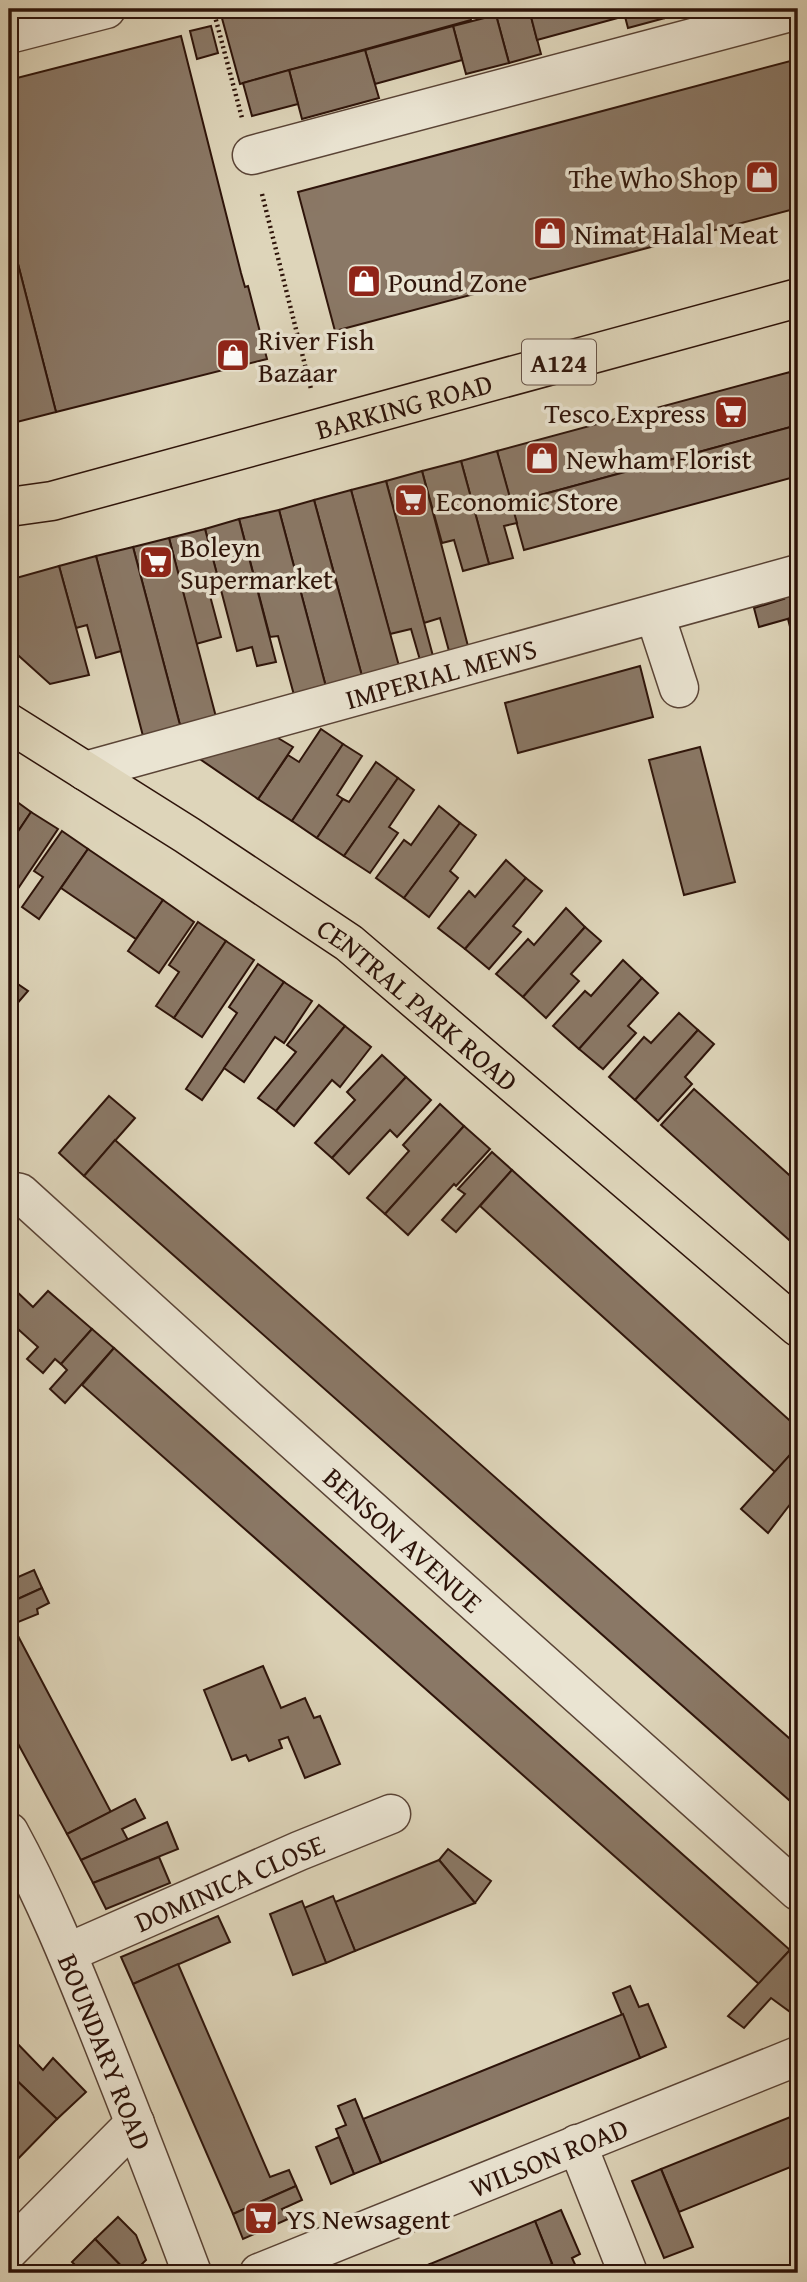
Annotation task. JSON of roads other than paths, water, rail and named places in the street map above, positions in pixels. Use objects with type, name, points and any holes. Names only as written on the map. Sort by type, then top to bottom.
[{"type":"main road","name":"BARKING ROAD","points":[[9,507],[52,501],[798,298]]},
{"type":"main road","name":"CENTRAL PARK ROAD","points":[[9,723],[349,943],[798,1327]]},
{"type":"street","points":[[9,34],[106,9]]},
{"type":"street","points":[[252,155],[798,10]]},
{"type":"street","name":"IMPERIAL MEWS","points":[[85,771],[798,574]]},
{"type":"street","points":[[656,615],[679,688]]},
{"type":"street","name":"BENSON AVENUE","points":[[9,1191],[20,1194],[268,1419],[798,1891]]},
{"type":"street","name":"DOMINICA CLOSE","points":[[67,1953],[299,1851],[391,1814]]},
{"type":"street","name":"BOUNDARY ROAD","points":[[9,1832],[67,1953],[192,2273]]},
{"type":"street","name":"WILSON ROAD","points":[[259,2273],[798,2056]]},
{"type":"street","points":[[9,2250],[135,2123]]},
{"type":"street","points":[[577,2144],[628,2273]]},
{"type":"place","name":"The Who Shop","points":[[762,177]]},
{"type":"place","name":"Nimat Halal Meat","points":[[550,233]]},
{"type":"place","name":"Pound Zone","points":[[364,281]]},
{"type":"place","name":"River Fish Bazaar","points":[[233,355]]},
{"type":"place","name":"Tesco Express","points":[[731,412]]},
{"type":"place","name":"Newham Florist","points":[[542,458]]},
{"type":"place","name":"Economic Store","points":[[411,500]]},
{"type":"place","name":"Boleyn Supermarket","points":[[156,562]]},
{"type":"place","name":"YS Newsagent","points":[[261,2218]]}]
